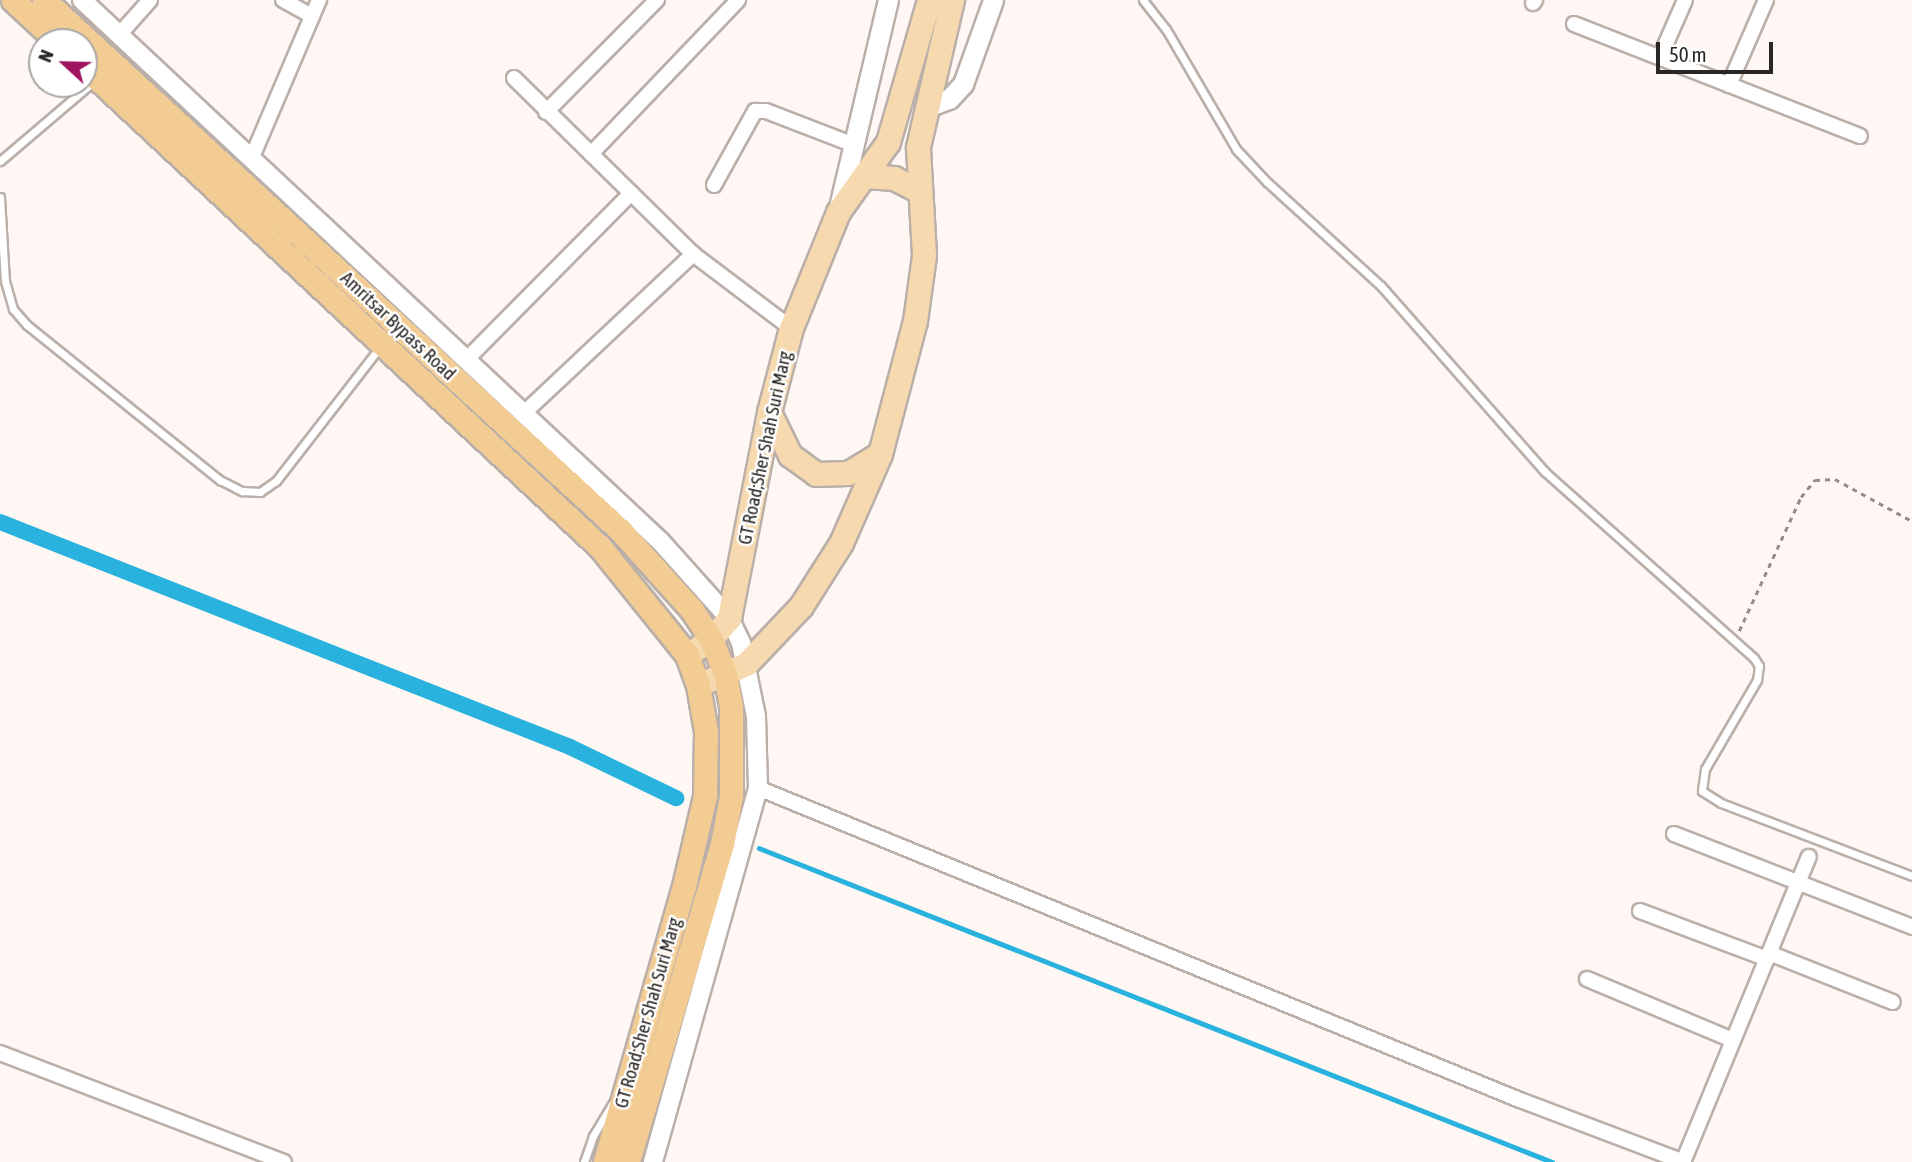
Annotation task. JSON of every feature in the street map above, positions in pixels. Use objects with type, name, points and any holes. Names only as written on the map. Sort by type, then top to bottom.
[{"type":"highway","points":[[13,0],[43,28]]},
{"type":"highway","name":"Amritsar Bypass Road","points":[[44,0],[620,530],[692,610],[711,639],[725,673]]},
{"type":"highway","name":"Amritsar Bypass Road","points":[[98,79],[600,547],[687,655],[698,685]]},
{"type":"highway","name":"GT Road;Sher Shah Suri Marg","points":[[628,1162],[722,844],[731,796],[734,737],[725,673]]},
{"type":"highway","name":"GT Road;Sher Shah Suri Marg","points":[[605,1162],[684,886],[705,796],[706,732],[698,685]]},
{"type":"main road","points":[[838,212],[888,0]]},
{"type":"main road","name":"GT Road;Sher Shah Suri Marg","points":[[687,655],[711,639],[729,618],[769,412],[791,328],[838,212],[888,142],[902,103],[929,0]]},
{"type":"main road","points":[[698,685],[747,664],[801,606],[841,543],[880,454],[919,294],[924,255],[918,147],[952,0]]},
{"type":"main road","points":[[925,108],[949,99],[964,84],[993,0]]},
{"type":"main road","points":[[865,176],[894,178],[919,191]]},
{"type":"main road","points":[[769,412],[790,455],[816,474],[848,473],[880,454]]},
{"type":"street","points":[[82,0],[525,412],[661,542],[729,618],[747,664],[756,716],[758,788],[653,1162]]},
{"type":"street","points":[[119,35],[150,0]]},
{"type":"street","points":[[283,0],[312,16]]},
{"type":"street","points":[[252,157],[319,0]]},
{"type":"street","points":[[546,112],[657,0]]},
{"type":"street","points":[[591,154],[738,0]]},
{"type":"street","points":[[1730,85],[1766,0]]},
{"type":"street","points":[[1660,57],[1680,2]]},
{"type":"street","points":[[1574,24],[1860,136]]},
{"type":"street","points":[[514,78],[693,254],[791,328]]},
{"type":"street","points":[[714,185],[755,111],[766,111],[854,145]]},
{"type":"street","points":[[468,358],[631,193]]},
{"type":"street","points":[[525,412],[693,254]]},
{"type":"street","points":[[758,788],[1520,1100],[1683,1162],[1809,857]]},
{"type":"street","points":[[1674,834],[1912,927]]},
{"type":"street","points":[[1640,911],[1893,1002]]},
{"type":"street","points":[[1587,979],[1734,1040]]},
{"type":"street","points":[[0,1052],[284,1162]]},
{"type":"lane","points":[[1143,0],[1166,29],[1236,149],[1267,182],[1381,286],[1544,471],[1754,658],[1759,673],[1704,769],[1702,791],[1721,803],[1912,876]]},
{"type":"lane","points":[[0,161],[64,98]]},
{"type":"lane","points":[[0,197],[5,281],[20,317],[220,480],[242,491],[260,492],[276,481],[383,344]]},
{"type":"lane","points":[[584,1162],[603,1116],[628,1082]]},
{"type":"path","points":[[1735,641],[1801,497],[1815,480],[1835,479],[1912,522]]},
{"type":"waterway","points":[[0,522],[570,747],[676,798]]},
{"type":"waterway","points":[[759,848],[1552,1162]]}]
